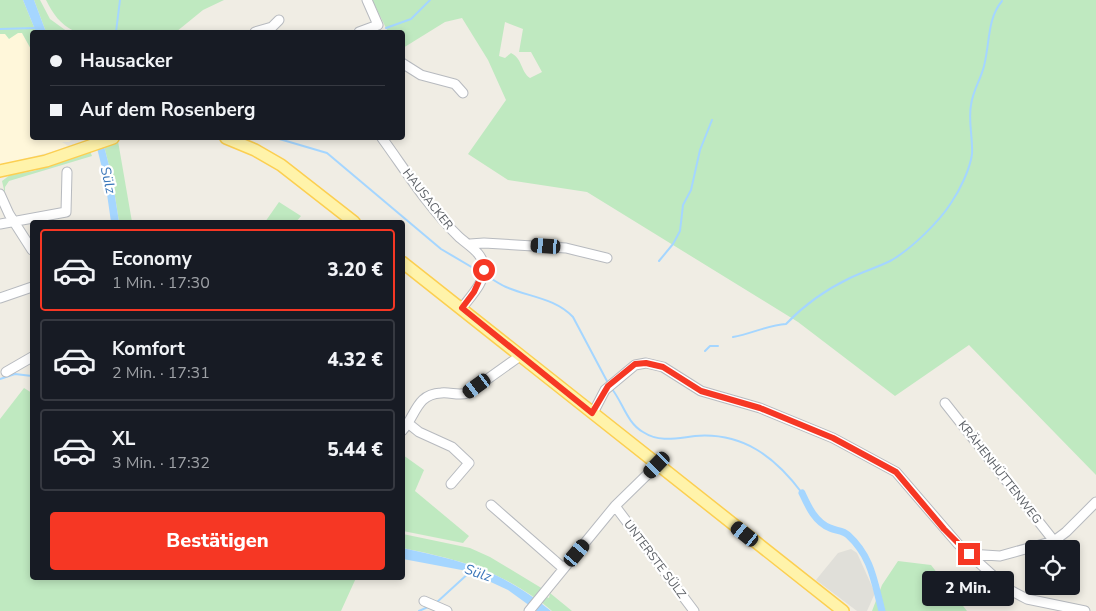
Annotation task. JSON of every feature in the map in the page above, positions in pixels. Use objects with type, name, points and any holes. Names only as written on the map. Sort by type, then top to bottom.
[{"type":"main road","points":[[0,171],[33,165],[107,140]]},
{"type":"main road","points":[[234,140],[256,150],[281,165],[351,220]]},
{"type":"main road","points":[[405,264],[843,611]]},
{"type":"street","points":[[367,0],[380,29]]},
{"type":"street","points":[[261,30],[272,27],[279,20]]},
{"type":"street","points":[[405,65],[421,75],[455,84],[463,93]]},
{"type":"street","name":"HAUSACKER","points":[[383,140],[443,222],[470,244],[481,259],[484,270],[481,280],[462,308]]},
{"type":"street","points":[[0,224],[15,223],[66,212],[67,172]]},
{"type":"street","points":[[0,194],[30,247]]},
{"type":"street","points":[[470,244],[484,243],[566,248],[607,258]]},
{"type":"street","points":[[0,298],[30,288]]},
{"type":"street","points":[[451,484],[468,471],[470,463],[452,448],[406,427],[416,407],[428,395],[442,393],[458,396],[468,393],[520,356]]},
{"type":"street","points":[[6,372],[30,358]]},
{"type":"street","points":[[592,413],[610,385],[640,362],[657,365],[701,391],[760,408],[833,438],[896,472],[944,529],[1008,589],[1027,599],[1085,611]]},
{"type":"street","name":"KRÄHENHÜTTENWEG","points":[[945,403],[1053,540]]},
{"type":"street","points":[[529,611],[544,590],[615,506],[657,465]]},
{"type":"street","points":[[1055,540],[1096,502]]},
{"type":"street","points":[[491,505],[563,568]]},
{"type":"street","name":"UNTERSTE SÜLZ","points":[[615,506],[694,611]]},
{"type":"street","points":[[969,554],[1000,556],[1025,549]]},
{"type":"street","points":[[424,601],[448,611]]},
{"type":"shaded area","points":[[22,33],[30,47],[30,140],[72,140],[62,142],[70,147],[0,165],[0,34]]},
{"type":"shaded area","points":[[851,549],[857,553],[875,593],[867,611],[857,611],[816,580],[838,553]]},
{"type":"green space","points":[[0,0],[23,0],[35,30],[30,30],[30,47],[22,33],[18,33],[9,39],[5,34],[0,34]]},
{"type":"green space","points":[[34,0],[40,0],[50,19],[65,30],[45,30]]},
{"type":"green space","points":[[46,0],[224,0],[203,10],[178,30],[72,30],[57,18]]},
{"type":"green space","points":[[372,0],[1096,0],[1096,475],[969,345],[895,396],[798,322],[587,192],[508,180],[468,154],[506,100],[488,60],[462,18],[445,22],[405,47],[405,30],[387,30]],"holes":[[[505,22],[523,29],[519,52],[531,52],[542,72],[530,78],[524,72],[518,58],[511,53],[505,58],[499,56]]]},
{"type":"green space","points":[[118,141],[132,220],[119,220],[112,177],[104,146]]},
{"type":"green space","points":[[90,151],[92,156],[9,181],[5,187],[5,194],[2,181],[10,175],[34,171]]},
{"type":"green space","points":[[279,202],[301,216],[298,220],[266,220]]},
{"type":"green space","points":[[24,388],[30,392],[30,580],[355,580],[341,611],[0,611],[0,419]]},
{"type":"green space","points":[[405,456],[424,470],[415,491],[469,536],[463,543],[405,531]]},
{"type":"green space","points":[[405,534],[470,548],[490,557],[543,589],[535,598],[519,587],[487,571],[439,556],[405,548]]},
{"type":"green space","points":[[898,561],[931,565],[967,611],[872,611],[882,585]]},
{"type":"green space","points":[[550,593],[572,611],[552,611],[540,601],[544,596],[549,598]]},
{"type":"water","points":[[23,0],[34,0],[45,30],[35,30]]},
{"type":"water","name":"Sülz","points":[[104,146],[112,177],[119,220],[111,220],[105,180],[97,148]]},
{"type":"water","name":"Sülz","points":[[405,549],[464,563],[498,576],[515,585],[551,611],[537,611],[508,590],[467,571],[405,559]]},
{"type":"waterway","points":[[116,30],[120,0]]},
{"type":"waterway","points":[[386,28],[411,19],[430,0]]},
{"type":"waterway","points":[[733,337],[786,324],[808,304],[832,287],[900,255],[940,218],[961,186],[971,160],[970,111],[972,100],[984,66],[991,23],[1002,1]]},
{"type":"waterway","points":[[0,29],[35,28]]},
{"type":"waterway","points":[[659,261],[673,244],[680,231],[683,205],[691,190],[700,150],[712,120]]},
{"type":"waterway","points":[[283,140],[327,153],[441,249],[480,272]]},
{"type":"waterway","points":[[486,275],[506,287],[550,302],[573,317],[608,383]]},
{"type":"waterway","points":[[705,351],[710,346],[718,346]]},
{"type":"waterway","points":[[0,379],[15,374],[30,376]]},
{"type":"waterway","points":[[612,389],[629,418],[643,432],[662,439],[712,436],[728,438],[743,443],[769,458],[781,468],[802,493]]},
{"type":"waterway","points":[[802,493],[820,522],[830,528],[846,533],[856,543],[871,570],[882,611]]},
{"type":"waterway","name":"Sülz","points":[[436,603],[471,571]]},
{"type":"waterway","points":[[419,611],[428,607]]},
{"type":"route","points":[[484,270],[481,280],[462,308],[592,413],[608,386],[635,364],[640,362],[663,367],[701,391],[729,401],[760,408],[811,431],[833,438],[896,472],[944,529],[969,554]]}]
